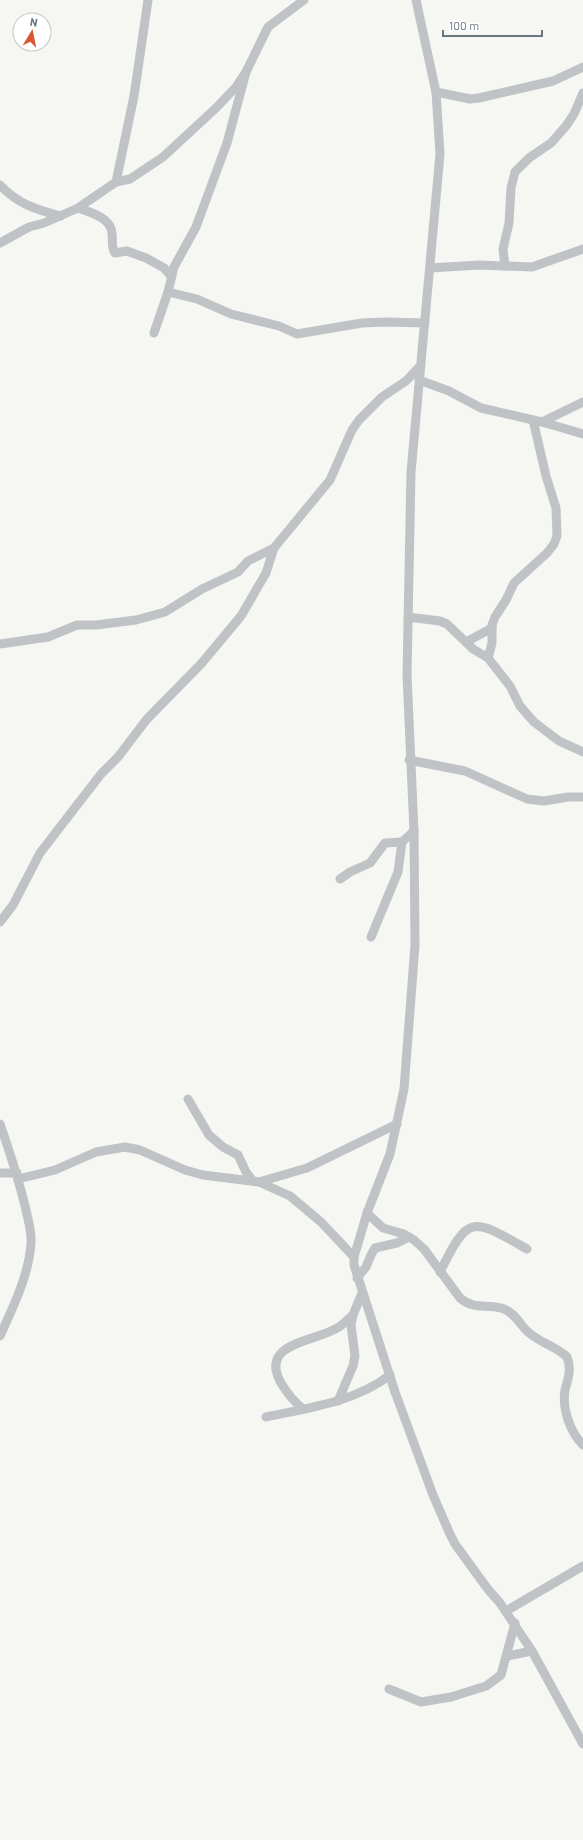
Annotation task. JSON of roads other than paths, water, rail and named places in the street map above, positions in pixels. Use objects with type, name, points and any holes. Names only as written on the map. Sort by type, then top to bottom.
[{"type":"street","points":[[116,182],[134,96],[148,0]]},
{"type":"street","points":[[154,333],[168,292],[174,267],[196,227],[221,158],[246,72],[268,27],[304,0]]},
{"type":"street","points":[[416,0],[436,92],[440,154],[411,472],[407,676],[416,913],[413,976],[407,1060],[397,1124],[390,1154],[367,1213],[354,1257],[354,1271],[432,1495],[455,1544],[515,1623],[581,1733],[583,1744]]},
{"type":"street","points":[[436,92],[470,99],[479,98],[552,81],[583,67]]},
{"type":"street","points":[[0,243],[29,227],[44,224],[78,208],[116,182],[130,179],[173,150],[227,97],[246,72]]},
{"type":"street","points":[[505,266],[503,249],[509,223],[511,188],[515,172],[529,158],[551,143],[566,126],[574,114],[583,93]]},
{"type":"street","points":[[0,185],[22,204],[38,211],[61,216]]},
{"type":"street","points":[[78,208],[106,221],[112,232],[112,246],[115,253],[127,251],[146,258],[162,266],[171,276]]},
{"type":"street","points":[[430,268],[479,265],[532,267],[583,249]]},
{"type":"street","points":[[168,292],[197,299],[231,314],[278,326],[297,334],[362,323],[387,322],[425,324]]},
{"type":"street","points":[[0,922],[13,906],[40,853],[101,774],[121,753],[147,719],[201,664],[241,616],[266,573],[274,548],[330,480],[347,439],[359,420],[382,397],[406,381],[420,366]]},
{"type":"street","points":[[419,380],[449,391],[481,408],[542,422],[583,434]]},
{"type":"street","points":[[542,422],[583,402]]},
{"type":"street","points":[[488,658],[492,643],[492,628],[495,617],[506,600],[514,583],[547,553],[554,544],[557,536],[556,508],[546,476],[533,420]]},
{"type":"street","points":[[0,644],[48,637],[77,625],[136,620],[165,612],[202,589],[238,572],[248,561],[274,548]]},
{"type":"street","points":[[408,617],[440,621],[447,624],[466,642],[488,658],[510,686],[525,714],[559,741],[583,752]]},
{"type":"street","points":[[466,642],[492,628]]},
{"type":"street","points":[[409,760],[465,771],[527,799],[544,801],[568,797],[583,797]]},
{"type":"street","points":[[340,879],[350,872],[370,863],[385,843],[402,842],[414,831]]},
{"type":"street","points":[[371,937],[398,872],[402,842]]},
{"type":"street","points":[[188,1099],[209,1135],[223,1147],[238,1155],[246,1172],[256,1182]]},
{"type":"street","points":[[0,1124],[18,1176],[28,1221],[31,1244],[21,1286],[8,1321],[0,1336]]},
{"type":"street","points":[[256,1182],[307,1168],[397,1124]]},
{"type":"street","points":[[0,1173],[18,1176],[56,1170],[96,1152],[125,1147],[140,1150],[185,1170],[203,1175],[256,1182],[290,1196],[321,1222],[354,1257]]},
{"type":"street","points":[[367,1213],[383,1228],[409,1237],[424,1249],[460,1298],[467,1304],[476,1307],[497,1308],[509,1312],[532,1335],[560,1351],[567,1357],[570,1364],[570,1372],[565,1391],[564,1407],[573,1431],[583,1445]]},
{"type":"street","points":[[440,1272],[457,1239],[465,1230],[471,1227],[490,1228],[527,1249]]},
{"type":"street","points":[[357,1278],[366,1267],[375,1248],[397,1243],[409,1237]]},
{"type":"street","points":[[338,1401],[355,1356],[351,1325],[353,1314],[362,1292]]},
{"type":"street","points":[[303,1409],[293,1401],[275,1373],[276,1361],[283,1351],[339,1327],[353,1314]]},
{"type":"street","points":[[266,1417],[338,1401],[378,1384],[390,1375]]},
{"type":"street","points":[[506,1611],[583,1566]]},
{"type":"street","points":[[388,1689],[421,1702],[459,1695],[486,1686],[498,1678],[503,1671],[515,1623]]},
{"type":"street","points":[[507,1656],[532,1651]]}]
